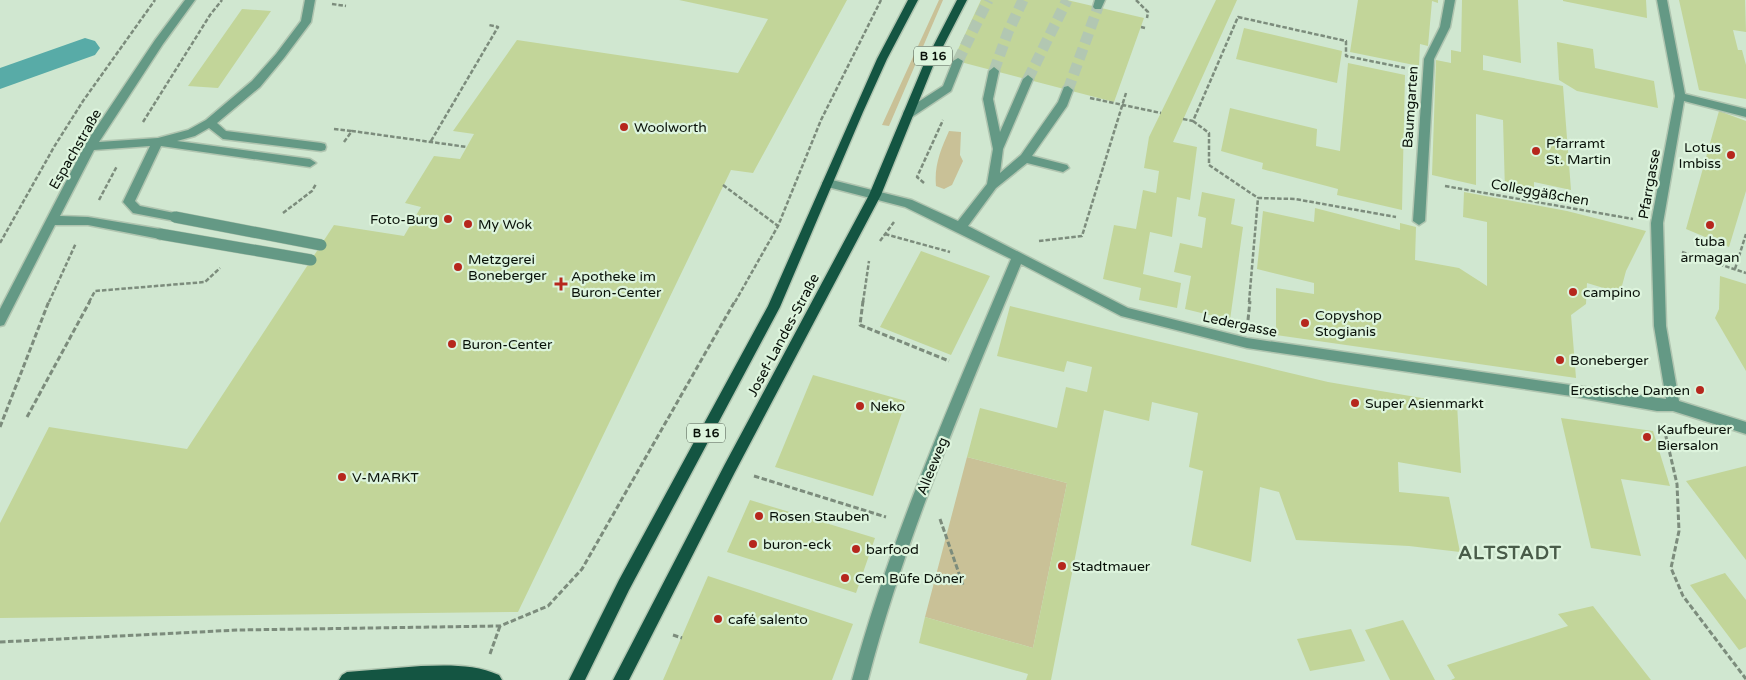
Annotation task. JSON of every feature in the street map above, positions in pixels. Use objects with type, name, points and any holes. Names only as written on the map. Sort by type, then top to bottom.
[{"type":"main road","name":"Josef-Landes-Straße","points":[[577,680],[624,585],[774,307],[882,59],[913,0]]},
{"type":"main road","name":"Josef-Landes-Straße","points":[[621,680],[730,468],[875,195],[928,66],[962,0]]},
{"type":"main road","points":[[347,680],[440,673],[483,676],[494,680]]},
{"type":"street","name":"Espachstraße","points":[[0,321],[90,146],[159,42],[190,0]]},
{"type":"street","points":[[310,0],[306,22],[256,84],[210,123],[191,133],[158,142],[130,202],[137,210],[321,245]]},
{"type":"street","name":"Baumgarten","points":[[1419,221],[1429,60],[1445,27],[1450,0]]},
{"type":"street","name":"Pfarrgasse","points":[[1662,0],[1680,96],[1656,223],[1660,326],[1672,405]]},
{"type":"street","points":[[908,114],[947,88],[958,61]]},
{"type":"street","points":[[994,71],[988,99],[998,149]]},
{"type":"street","points":[[992,184],[998,149],[1028,79]]},
{"type":"street","points":[[960,227],[992,184],[1024,158],[1063,104],[1068,90]]},
{"type":"street","points":[[1680,96],[1746,113]]},
{"type":"street","points":[[210,123],[223,134],[321,147]]},
{"type":"street","points":[[90,146],[158,142],[310,163]]},
{"type":"street","points":[[1024,158],[1063,168]]},
{"type":"street","name":"Ledergasse","points":[[828,183],[908,203],[1018,256],[1125,312],[1247,343],[1568,390],[1656,405],[1672,405],[1746,428]]},
{"type":"street","points":[[51,220],[88,221],[311,260]]},
{"type":"street","name":"Alleeweg","points":[[860,680],[917,503],[1018,256]]},
{"type":"path","points":[[0,243],[54,147],[93,87],[155,0]]},
{"type":"path","points":[[330,0],[330,4],[346,6]]},
{"type":"path","points":[[0,642],[238,630],[500,626],[548,606],[582,569],[778,226],[820,120],[881,0]]},
{"type":"path","points":[[1136,0],[1148,12],[1148,18]]},
{"type":"path","points":[[1192,121],[1238,17],[1346,41],[1346,56],[1428,73]]},
{"type":"path","points":[[431,141],[498,27],[489,25]]},
{"type":"path","points":[[1141,27],[1145,28]]},
{"type":"path","points":[[1034,242],[1082,236],[1126,93]]},
{"type":"path","points":[[1183,118],[1192,121],[1208,133],[1209,166],[1258,198],[1295,199],[1419,221]]},
{"type":"path","points":[[334,129],[467,147]]},
{"type":"path","points":[[342,146],[352,131]]},
{"type":"path","name":"Colleggäßchen","points":[[1420,182],[1656,223]]},
{"type":"path","points":[[278,217],[312,190],[317,183]]},
{"type":"path","points":[[724,185],[778,226]]},
{"type":"path","points":[[1247,343],[1258,198]]},
{"type":"path","points":[[1735,269],[1746,234]]},
{"type":"path","points":[[1657,244],[1746,273]]},
{"type":"path","points":[[870,253],[860,326],[954,363]]},
{"type":"path","points":[[27,417],[95,291],[205,282],[227,262]]},
{"type":"path","points":[[1656,405],[1677,484],[1679,531],[1671,568],[1683,596],[1746,679]]},
{"type":"path","points":[[730,468],[802,492],[910,524]]},
{"type":"path","points":[[917,503],[937,511],[963,585]]},
{"type":"shaded area","points":[[939,0],[943,0],[889,126],[882,125]]},
{"type":"shaded area","points":[[949,131],[961,132],[960,155],[963,161],[952,185],[944,189],[936,186],[936,171]]},
{"type":"shaded area","points":[[967,457],[1067,483],[1033,648],[925,617]]},
{"type":"building","name":"Buron-Center","points":[[679,0],[847,0],[753,173],[731,170],[518,612],[0,618],[0,523],[49,427],[187,449],[334,225],[404,236],[421,207],[405,203],[434,156],[460,159],[474,134],[453,131],[517,40],[738,73],[768,19]]},
{"type":"building","points":[[981,0],[1067,0],[1144,18],[1114,102],[953,60]]},
{"type":"building","points":[[1216,0],[1237,0],[1173,142],[1197,147],[1190,200],[1177,197],[1172,237],[1150,232],[1143,274],[1181,283],[1177,308],[1139,300],[1141,288],[1103,279],[1114,225],[1136,229],[1143,190],[1156,193],[1159,171],[1144,168],[1149,137]]},
{"type":"building","points":[[1358,0],[1438,0],[1438,3],[1432,1],[1428,46],[1420,44],[1419,66],[1350,52]]},
{"type":"building","points":[[1462,0],[1518,0],[1521,63],[1483,55],[1483,70],[1563,86],[1571,190],[1534,182],[1534,197],[1505,191],[1503,120],[1476,114],[1476,185],[1432,175],[1436,60],[1451,63],[1451,50],[1461,52]]},
{"type":"building","points":[[1646,0],[1647,18],[1563,1]]},
{"type":"building","points":[[1679,0],[1745,0],[1746,32],[1733,30],[1738,50],[1742,50],[1746,65],[1746,99],[1699,90]]},
{"type":"building","points":[[242,9],[271,11],[218,88],[188,86]]},
{"type":"building","points":[[1244,28],[1342,51],[1337,83],[1236,59]]},
{"type":"building","points":[[1557,42],[1593,49],[1595,68],[1654,81],[1658,108],[1577,91],[1559,80]]},
{"type":"building","points":[[1348,63],[1405,75],[1402,210],[1337,195],[1338,189],[1262,169],[1263,163],[1221,151],[1230,108],[1317,129],[1316,146],[1340,151]]},
{"type":"building","points":[[1719,111],[1746,121],[1746,191],[1729,247],[1686,229]]},
{"type":"building","points":[[1202,192],[1235,199],[1231,224],[1243,227],[1230,320],[1185,309],[1191,276],[1174,272],[1180,243],[1202,248],[1206,218],[1198,216]]},
{"type":"building","points":[[1464,192],[1567,211],[1646,231],[1626,271],[1620,293],[1587,283],[1586,304],[1571,315],[1576,378],[1276,335],[1276,288],[1314,294],[1314,283],[1257,269],[1263,211],[1314,222],[1315,208],[1400,230],[1400,223],[1416,227],[1415,260],[1459,268],[1487,286],[1487,222],[1463,217]]},
{"type":"building","points":[[921,251],[990,276],[951,355],[880,327]]},
{"type":"building","points":[[1720,276],[1746,284],[1746,371],[1715,318],[1719,309]]},
{"type":"building","points":[[1010,306],[1328,382],[1457,404],[1461,473],[1398,462],[1399,492],[1449,497],[1460,552],[1409,546],[1296,540],[1279,492],[1260,487],[1251,562],[1191,545],[1203,471],[1189,467],[1198,413],[1152,402],[1149,421],[1104,410],[1051,680],[1026,680],[1028,674],[919,643],[925,617],[1033,648],[1067,483],[967,457],[980,408],[1057,428],[1066,387],[1087,392],[1092,367],[1067,361],[1064,372],[997,356]]},
{"type":"building","points":[[813,375],[906,401],[873,496],[775,467]]},
{"type":"building","points":[[1561,418],[1653,431],[1670,486],[1621,479],[1641,556],[1591,548]]},
{"type":"building","points":[[1746,466],[1746,560],[1686,481]]},
{"type":"building","points":[[750,500],[875,538],[856,593],[727,552]]},
{"type":"building","points":[[1725,573],[1746,600],[1746,647],[1739,650],[1690,585]]},
{"type":"building","points":[[708,576],[853,624],[832,680],[663,680]]},
{"type":"building","points":[[1593,606],[1651,680],[1451,680],[1455,678],[1447,665],[1568,626],[1558,614]]},
{"type":"building","points":[[1403,620],[1435,680],[1390,680],[1365,630]]},
{"type":"building","points":[[1351,629],[1365,661],[1310,671],[1297,639]]},
{"type":"waterway","points":[[0,79],[85,48]]},
{"type":"tunnel","points":[[958,61],[988,0]]},
{"type":"tunnel","points":[[994,71],[1008,32],[1023,0]]},
{"type":"tunnel","points":[[1028,79],[1067,0]]},
{"type":"tunnel","points":[[1068,90],[1098,7]]},
{"type":"place","name":"Woolworth","points":[[624,127]]},
{"type":"place","name":"Pfarramt St. Martin","points":[[1536,151]]},
{"type":"place","name":"Lotus Imbiss","points":[[1731,155]]},
{"type":"place","name":"Foto-Burg","points":[[448,219]]},
{"type":"place","name":"My Wok","points":[[468,224]]},
{"type":"place","name":"tuba armagan","points":[[1710,225]]},
{"type":"place","name":"Metzgerei Boneberger","points":[[458,267]]},
{"type":"place","name":"Apotheke im Buron-Center","points":[[561,284]]},
{"type":"place","name":"campino","points":[[1573,292]]},
{"type":"place","name":"Copyshop Stogianis","points":[[1305,323]]},
{"type":"place","name":"Buron-Center","points":[[452,344]]},
{"type":"place","name":"Boneberger","points":[[1560,360]]},
{"type":"place","name":"Erostische Damen","points":[[1700,390]]},
{"type":"place","name":"Super Asienmarkt","points":[[1355,403]]},
{"type":"place","name":"Neko","points":[[860,406]]},
{"type":"place","name":"Kaufbeurer Biersalon","points":[[1647,437]]},
{"type":"place","name":"V-MARKT","points":[[342,477]]},
{"type":"place","name":"Rosen Stauben","points":[[759,516]]},
{"type":"place","name":"buron-eck","points":[[753,544]]},
{"type":"place","name":"barfood","points":[[856,549]]},
{"type":"place","name":"Stadtmauer","points":[[1062,566]]},
{"type":"place","name":"Cem Büfe Döner","points":[[845,578]]},
{"type":"place","name":"café salento","points":[[718,619]]},
{"type":"district","name":"ALTSTADT","points":[[1510,552]]}]
